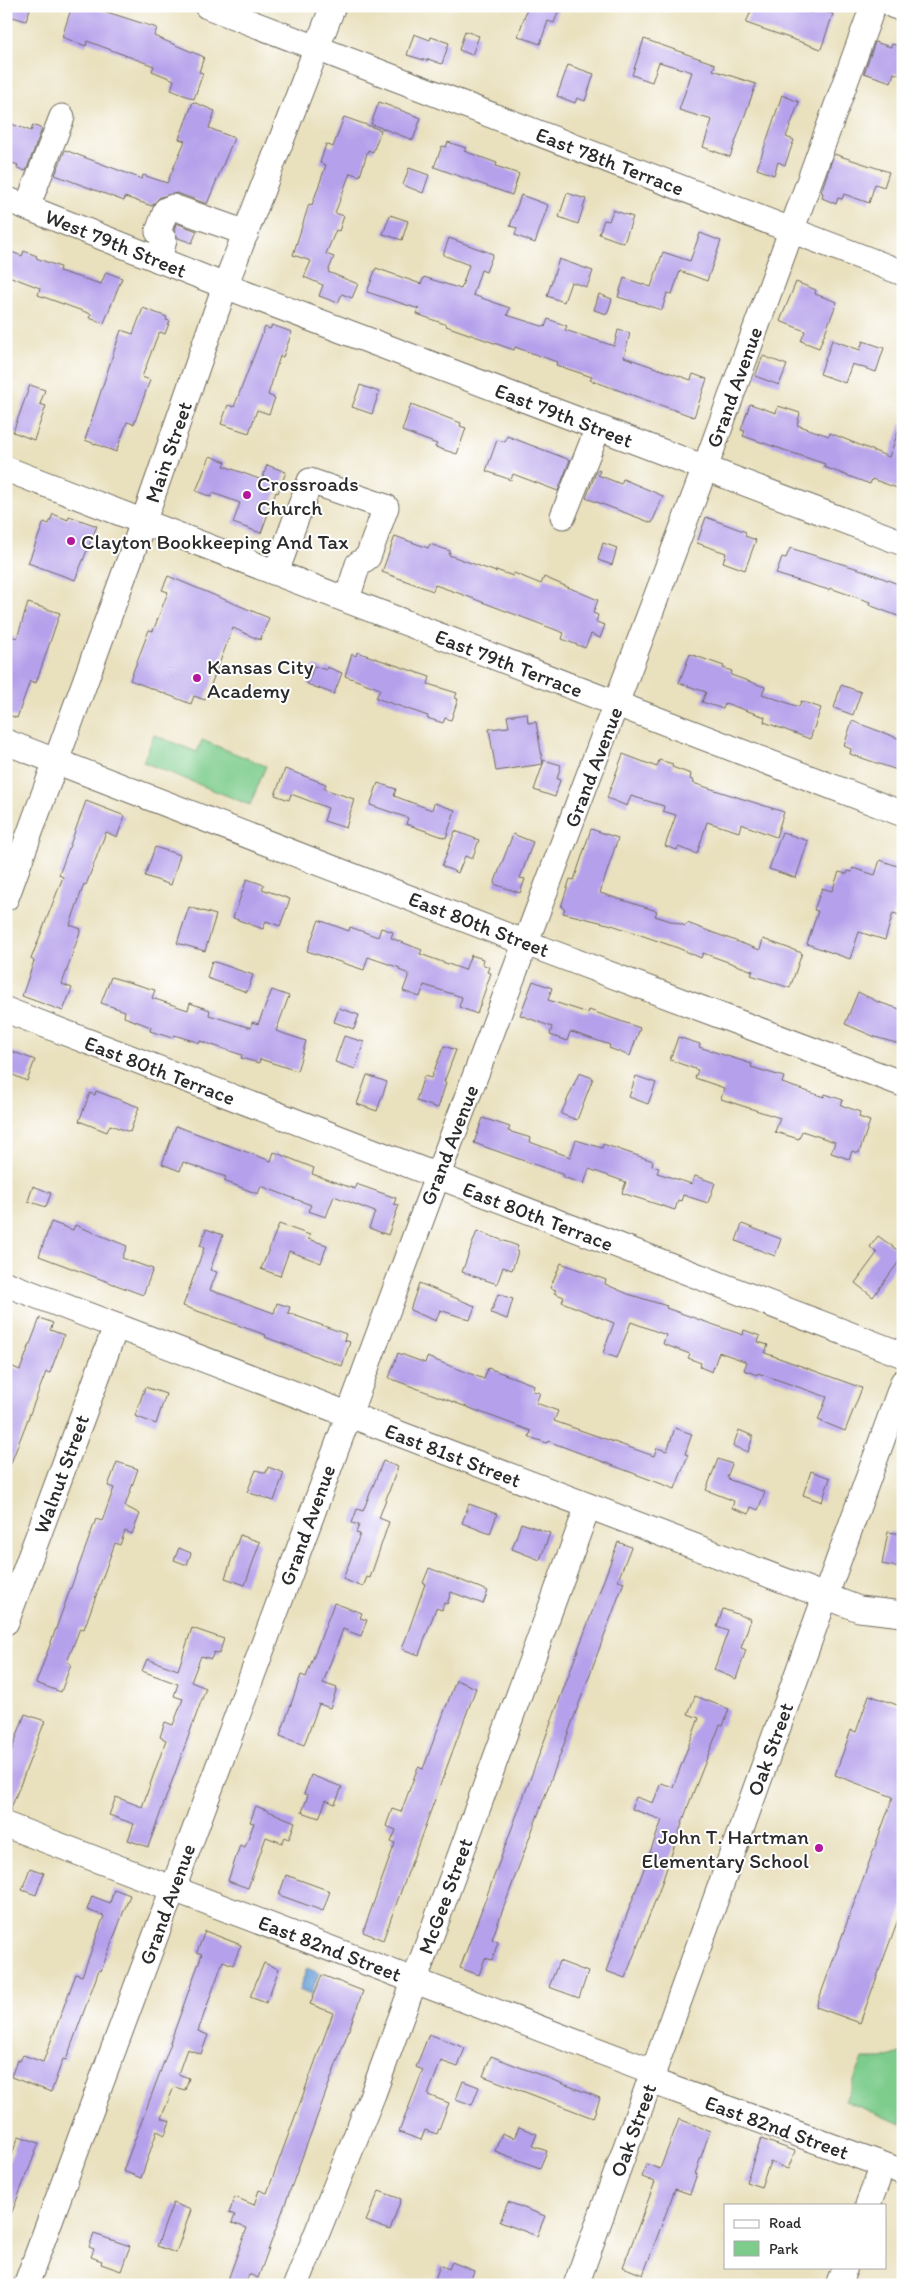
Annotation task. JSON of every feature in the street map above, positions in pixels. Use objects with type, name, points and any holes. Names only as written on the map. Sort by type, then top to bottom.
[{"type":"street","name":"East 78th Terrace","points":[[207,6],[903,273]]},
{"type":"street","name":"Main Street","points":[[6,898],[144,520],[226,286],[333,6]]},
{"type":"street","name":"Grand Avenue","points":[[26,2285],[348,1415],[704,468],[873,6]]},
{"type":"street","points":[[894,6],[903,9]]},
{"type":"street","points":[[17,203],[62,117]]},
{"type":"street","name":"West 79th Street","points":[[17,203],[226,286]]},
{"type":"street","points":[[159,260],[164,240],[158,232],[166,210],[173,207],[246,233]]},
{"type":"street","name":"East 79th Street","points":[[226,286],[903,543]]},
{"type":"street","points":[[563,516],[598,428]]},
{"type":"street","name":"East 79th Terrace","points":[[6,469],[144,520],[903,814]]},
{"type":"street","points":[[276,572],[310,481],[386,507],[368,558],[358,564],[347,599]]},
{"type":"street","name":"East 80th Street","points":[[6,742],[526,942],[903,1084]]},
{"type":"street","name":"East 80th Terrace","points":[[6,1010],[903,1355]]},
{"type":"street","name":"East 81st Street","points":[[6,1284],[826,1596],[859,1608],[903,1614]]},
{"type":"street","name":"Walnut Street","points":[[6,1622],[116,1326]]},
{"type":"street","name":"Oak Street","points":[[576,2285],[903,1382]]},
{"type":"street","name":"McGee Street","points":[[296,2285],[373,2094],[588,1506]]},
{"type":"street","name":"East 82nd Street","points":[[6,1825],[415,1980],[652,2076],[893,2169]]},
{"type":"street","points":[[869,2204],[893,2169]]},
{"type":"street","points":[[838,2285],[845,2268]]},
{"type":"green space","points":[[154,735],[197,752],[202,740],[266,766],[250,805],[143,762]]},
{"type":"green space","points":[[903,2052],[902,2124],[845,2101],[863,2059],[883,2059]]},
{"type":"water","points":[[307,1968],[319,1973],[311,1995],[299,1990]]},
{"type":"building","points":[[6,6],[31,6],[26,21],[6,15]]},
{"type":"building","points":[[72,6],[88,6],[157,28],[154,36],[204,57],[199,72],[203,73],[194,99],[171,90],[174,80],[152,71],[154,66],[87,41],[86,46],[62,37]]},
{"type":"building","points":[[528,6],[560,6],[554,23],[548,21],[540,44],[518,36]]},
{"type":"building","points":[[753,6],[792,6],[812,13],[813,8],[833,14],[821,49],[746,23]]},
{"type":"building","points":[[465,31],[479,36],[472,55],[459,50]]},
{"type":"building","points":[[414,34],[430,40],[431,37],[449,43],[442,64],[407,55]]},
{"type":"building","points":[[644,39],[715,64],[713,70],[756,84],[730,157],[703,147],[712,120],[679,110],[692,72],[659,62],[652,82],[632,75]]},
{"type":"building","points":[[875,42],[891,47],[892,44],[903,47],[903,76],[894,73],[891,82],[864,73]]},
{"type":"building","points":[[568,65],[594,74],[585,101],[577,98],[575,103],[557,96]]},
{"type":"building","points":[[782,95],[799,102],[786,137],[794,140],[785,165],[778,162],[774,175],[757,169]]},
{"type":"building","points":[[193,102],[215,111],[209,128],[234,138],[207,204],[177,193],[160,197],[152,206],[125,197],[124,201],[55,175],[65,150],[142,179],[143,175],[167,183],[185,141],[179,139]]},
{"type":"building","points":[[379,102],[421,118],[413,140],[371,124]]},
{"type":"building","points":[[344,117],[381,130],[373,152],[368,150],[360,176],[350,173],[335,213],[344,216],[339,231],[336,230],[326,254],[334,257],[328,272],[358,284],[352,298],[342,294],[338,303],[319,296],[323,285],[304,277],[311,261],[293,255],[309,204],[312,205],[326,165],[320,163],[326,144],[333,147]]},
{"type":"building","points":[[6,122],[31,131],[33,125],[42,129],[26,171],[17,168],[18,165],[6,161]]},
{"type":"building","points":[[448,142],[466,148],[464,151],[497,163],[496,166],[519,174],[512,195],[434,167],[442,146],[446,147]]},
{"type":"building","points":[[834,154],[889,172],[884,187],[875,184],[869,203],[844,194],[842,199],[838,198],[836,204],[822,198],[823,193],[821,192]]},
{"type":"building","points":[[409,168],[429,175],[423,193],[403,185]]},
{"type":"building","points":[[567,193],[586,199],[578,224],[559,217]]},
{"type":"building","points":[[521,195],[548,205],[535,243],[515,235],[517,228],[510,226]]},
{"type":"building","points":[[613,210],[633,217],[624,243],[599,234],[604,220],[609,221]]},
{"type":"building","points":[[390,215],[408,221],[402,240],[383,234]]},
{"type":"building","points":[[176,223],[197,231],[192,243],[178,238],[174,230]]},
{"type":"building","points":[[700,233],[721,241],[707,281],[680,271],[672,294],[667,293],[662,310],[618,297],[624,278],[651,287],[663,252],[690,261]]},
{"type":"building","points":[[449,238],[493,254],[486,272],[481,270],[473,295],[510,308],[507,315],[545,327],[548,319],[567,326],[565,330],[614,346],[618,330],[630,333],[624,357],[691,380],[693,374],[707,379],[694,417],[590,380],[592,377],[556,365],[557,362],[515,347],[514,350],[446,326],[417,314],[419,309],[367,292],[376,268],[421,284],[424,277],[461,289],[469,265],[443,255]]},
{"type":"building","points":[[6,250],[22,256],[24,251],[37,256],[36,258],[60,267],[59,271],[101,284],[106,272],[122,278],[104,323],[89,318],[91,314],[38,295],[40,288],[6,275]]},
{"type":"building","points":[[559,259],[593,271],[587,287],[571,282],[564,302],[547,296]]},
{"type":"building","points":[[796,282],[816,290],[815,294],[837,302],[819,348],[801,341],[805,331],[780,321]]},
{"type":"building","points":[[599,294],[612,299],[607,314],[594,310]]},
{"type":"building","points":[[143,308],[167,317],[166,320],[170,321],[165,334],[160,332],[157,337],[142,377],[150,380],[134,424],[127,422],[116,452],[85,440],[121,330],[133,334]]},
{"type":"building","points":[[272,325],[292,332],[283,357],[280,356],[268,395],[275,398],[269,414],[257,410],[249,433],[221,424],[228,405],[234,407],[265,327],[270,329]]},
{"type":"building","points":[[832,340],[860,350],[863,341],[884,348],[876,372],[852,364],[845,383],[820,374]]},
{"type":"building","points":[[763,356],[787,365],[779,385],[755,376]]},
{"type":"building","points":[[30,385],[45,390],[40,404],[46,406],[34,440],[13,432]]},
{"type":"building","points":[[360,385],[379,392],[372,414],[352,407]]},
{"type":"building","points":[[411,404],[461,423],[460,426],[466,428],[457,454],[435,447],[437,444],[402,431]]},
{"type":"building","points":[[750,404],[776,413],[778,406],[800,413],[797,425],[829,436],[830,433],[889,457],[901,424],[903,424],[903,486],[898,484],[897,488],[872,479],[870,484],[824,467],[825,464],[743,436],[745,431],[741,430]]},
{"type":"building","points":[[507,436],[570,460],[558,491],[513,474],[511,480],[486,471],[497,440],[505,442]]},
{"type":"building","name":"Crossroads Church","points":[[210,456],[226,462],[224,466],[262,480],[267,465],[286,472],[278,493],[276,492],[261,533],[233,523],[240,503],[213,493],[211,497],[196,491]]},
{"type":"building","points":[[597,470],[600,471],[598,475],[621,484],[623,479],[663,496],[652,523],[586,498]]},
{"type":"building","points":[[53,514],[68,520],[69,516],[97,526],[75,580],[28,563],[44,522],[49,524]]},
{"type":"building","points":[[706,517],[746,532],[745,536],[756,540],[745,570],[723,562],[726,553],[697,543]]},
{"type":"building","points":[[395,536],[428,548],[430,544],[450,551],[449,555],[496,572],[496,570],[513,576],[514,573],[541,584],[544,577],[598,600],[593,613],[598,615],[596,622],[605,625],[600,638],[591,634],[585,648],[562,639],[564,633],[461,594],[435,585],[433,591],[382,572]]},
{"type":"building","points":[[603,543],[617,548],[612,565],[598,560]]},
{"type":"building","points":[[790,548],[862,570],[903,586],[903,618],[869,605],[870,602],[830,588],[829,590],[776,574],[782,557],[786,558]]},
{"type":"building","name":"Kansas City Academy","points":[[168,576],[269,618],[260,640],[233,628],[205,700],[194,696],[191,704],[130,680],[149,630],[153,631],[168,592],[162,590]]},
{"type":"building","points":[[28,603],[60,613],[36,683],[30,681],[17,718],[6,714],[6,649],[11,636],[17,638]]},
{"type":"building","points":[[357,652],[430,677],[428,684],[457,693],[455,698],[458,699],[451,720],[445,718],[443,723],[376,698],[380,689],[345,676],[352,654],[356,656]]},
{"type":"building","points":[[690,654],[724,666],[723,668],[732,671],[731,675],[765,687],[762,694],[799,707],[801,701],[821,708],[810,739],[764,722],[765,717],[725,703],[723,709],[702,702],[706,692],[679,683]]},
{"type":"building","points":[[314,666],[326,670],[327,667],[342,673],[334,694],[307,684]]},
{"type":"building","points":[[841,685],[861,692],[853,715],[834,708]]},
{"type":"building","points":[[527,713],[528,723],[536,722],[543,764],[496,771],[489,729],[509,727],[507,716]]},
{"type":"building","points":[[852,721],[903,740],[903,772],[850,754],[851,749],[844,746]]},
{"type":"building","points":[[623,754],[657,767],[659,760],[673,764],[672,767],[691,774],[690,779],[694,781],[693,783],[784,812],[776,837],[741,824],[739,832],[707,822],[697,854],[678,847],[677,850],[665,846],[676,815],[663,811],[664,806],[631,796],[627,806],[607,798]]},
{"type":"building","points":[[544,760],[561,765],[557,779],[560,780],[555,797],[534,790]]},
{"type":"building","points":[[285,769],[326,784],[324,789],[354,799],[346,828],[324,821],[328,808],[291,794],[289,800],[275,795]]},
{"type":"building","points":[[378,783],[396,789],[394,796],[432,810],[434,803],[455,810],[446,838],[406,824],[408,818],[370,805]]},
{"type":"building","points":[[86,801],[125,816],[117,837],[106,832],[86,885],[84,884],[70,925],[81,929],[62,984],[72,988],[63,1011],[22,996],[34,961],[31,959],[63,877],[59,875]]},
{"type":"building","points":[[591,829],[618,838],[600,893],[657,911],[655,916],[686,926],[687,923],[760,950],[763,939],[802,953],[790,988],[751,975],[753,971],[703,953],[701,958],[612,925],[563,913],[565,909],[561,907],[570,879],[574,880]]},
{"type":"building","points":[[455,831],[479,840],[472,859],[465,856],[458,873],[442,866]]},
{"type":"building","points":[[782,832],[808,841],[796,878],[769,869]]},
{"type":"building","points":[[513,834],[533,842],[520,878],[525,879],[520,893],[494,884]]},
{"type":"building","points":[[155,847],[180,855],[171,885],[145,876]]},
{"type":"building","points":[[880,860],[903,868],[903,916],[893,913],[885,940],[859,932],[850,959],[807,944],[818,911],[814,910],[822,888],[832,891],[839,872],[847,874],[848,871],[852,872],[853,868],[875,875]]},
{"type":"building","points":[[247,879],[264,885],[262,889],[290,899],[280,926],[266,921],[263,929],[233,918]]},
{"type":"building","points":[[189,907],[216,915],[205,951],[177,943]]},
{"type":"building","points":[[319,920],[349,931],[350,927],[378,937],[381,928],[393,932],[391,938],[422,950],[420,954],[465,970],[471,955],[483,959],[482,964],[489,967],[487,972],[491,973],[477,1014],[459,1007],[462,997],[424,985],[420,997],[403,991],[409,974],[399,970],[400,968],[368,957],[364,970],[307,951]]},
{"type":"building","points":[[212,961],[253,975],[247,992],[207,978]]},
{"type":"building","points":[[111,977],[155,990],[152,998],[188,1010],[190,1003],[210,1010],[209,1015],[251,1028],[252,1022],[258,1024],[272,990],[289,996],[276,1031],[306,1041],[297,1071],[260,1059],[259,1063],[241,1058],[242,1055],[200,1041],[200,1043],[174,1035],[172,1038],[150,1031],[151,1027],[124,1017],[125,1011],[101,1003]]},
{"type":"building","points":[[533,981],[552,988],[548,1000],[588,1013],[589,1010],[640,1028],[630,1056],[609,1048],[610,1045],[575,1033],[570,1032],[567,1041],[550,1035],[552,1027],[520,1015]]},
{"type":"building","points":[[858,992],[878,1002],[903,1010],[903,1045],[875,1037],[845,1024]]},
{"type":"building","points":[[339,1008],[359,1015],[354,1029],[334,1022]]},
{"type":"building","points":[[344,1036],[364,1042],[355,1069],[335,1062]]},
{"type":"building","points":[[678,1037],[700,1044],[699,1047],[752,1064],[751,1067],[784,1077],[782,1083],[824,1097],[825,1094],[843,1100],[841,1105],[860,1112],[859,1117],[870,1121],[859,1153],[852,1151],[849,1159],[831,1153],[835,1142],[802,1131],[799,1139],[775,1132],[780,1118],[721,1099],[724,1088],[695,1078],[698,1070],[670,1060]]},
{"type":"building","points":[[444,1046],[456,1050],[444,1082],[446,1083],[438,1108],[416,1101],[424,1076],[431,1078]]},
{"type":"building","points":[[6,1049],[35,1060],[27,1081],[6,1072]]},
{"type":"building","points":[[579,1073],[593,1078],[577,1120],[561,1114]]},
{"type":"building","points":[[367,1075],[387,1082],[377,1111],[357,1104]]},
{"type":"building","points":[[636,1076],[656,1083],[648,1104],[629,1097]]},
{"type":"building","points":[[96,1091],[139,1107],[130,1132],[110,1125],[107,1132],[79,1121],[90,1093],[95,1095]]},
{"type":"building","points":[[483,1118],[510,1127],[508,1131],[531,1138],[530,1142],[570,1157],[576,1140],[602,1148],[603,1144],[653,1161],[652,1166],[659,1168],[657,1173],[692,1184],[695,1176],[715,1183],[708,1203],[683,1195],[681,1201],[678,1200],[675,1210],[622,1193],[626,1182],[589,1169],[584,1184],[474,1143]]},
{"type":"building","points":[[176,1126],[271,1161],[274,1152],[314,1168],[312,1174],[355,1189],[356,1184],[396,1198],[394,1204],[399,1205],[388,1235],[369,1228],[375,1212],[334,1196],[326,1217],[308,1211],[311,1205],[261,1186],[258,1194],[224,1181],[226,1177],[183,1162],[180,1171],[162,1164]]},
{"type":"building","points":[[33,1186],[51,1193],[46,1207],[28,1201]]},
{"type":"building","points":[[51,1222],[73,1230],[75,1225],[127,1246],[122,1258],[153,1269],[143,1295],[39,1256]]},
{"type":"building","points":[[279,1224],[310,1235],[308,1239],[327,1245],[321,1263],[289,1251],[280,1276],[261,1269]]},
{"type":"building","points":[[742,1224],[781,1239],[775,1256],[736,1241]]},
{"type":"building","points":[[206,1229],[223,1235],[210,1270],[217,1272],[210,1290],[274,1313],[277,1303],[290,1307],[288,1313],[346,1334],[344,1340],[350,1342],[342,1366],[265,1337],[266,1335],[183,1306],[204,1248],[200,1246]]},
{"type":"building","points":[[477,1231],[518,1246],[512,1270],[503,1267],[497,1284],[462,1272]]},
{"type":"building","points":[[878,1236],[903,1254],[903,1256],[873,1297],[855,1283],[877,1253],[870,1247]]},
{"type":"building","points":[[561,1263],[606,1280],[605,1284],[628,1294],[667,1306],[666,1308],[743,1335],[744,1330],[760,1336],[758,1342],[768,1345],[765,1353],[862,1388],[845,1431],[818,1420],[827,1397],[744,1370],[747,1362],[719,1352],[712,1372],[700,1367],[701,1363],[688,1358],[690,1354],[663,1344],[666,1335],[631,1322],[617,1358],[603,1353],[614,1323],[562,1302],[564,1297],[554,1293],[556,1290],[550,1288]]},
{"type":"building","points":[[419,1283],[475,1306],[470,1320],[440,1310],[436,1321],[410,1310]]},
{"type":"building","points":[[498,1294],[513,1299],[507,1319],[491,1313]]},
{"type":"building","points":[[40,1318],[53,1323],[50,1330],[64,1335],[50,1373],[46,1372],[6,1476],[6,1364],[20,1370]]},
{"type":"building","points":[[398,1353],[425,1363],[427,1357],[484,1379],[488,1368],[534,1385],[533,1391],[540,1393],[536,1403],[558,1411],[554,1421],[654,1456],[657,1448],[667,1451],[675,1428],[692,1434],[685,1454],[688,1455],[675,1489],[548,1441],[547,1443],[529,1437],[531,1431],[389,1378]]},
{"type":"building","points":[[145,1387],[166,1394],[156,1424],[135,1416]]},
{"type":"building","points":[[739,1430],[753,1436],[748,1452],[733,1446]]},
{"type":"building","points":[[718,1459],[732,1464],[727,1477],[730,1480],[765,1492],[758,1510],[751,1507],[749,1514],[732,1508],[734,1501],[706,1490]]},
{"type":"building","points":[[383,1461],[398,1467],[379,1518],[389,1522],[370,1578],[367,1577],[363,1587],[343,1579],[360,1534],[356,1533],[359,1525],[352,1523],[357,1509],[363,1511]]},
{"type":"building","points":[[117,1462],[138,1469],[125,1506],[140,1514],[132,1534],[125,1531],[120,1545],[115,1543],[84,1629],[80,1628],[67,1662],[71,1664],[61,1692],[36,1683],[96,1519],[102,1521],[114,1488],[108,1486]]},
{"type":"building","points":[[268,1467],[284,1473],[274,1501],[247,1492],[256,1470],[266,1473]]},
{"type":"building","points":[[811,1471],[830,1478],[822,1502],[803,1495]]},
{"type":"building","points":[[469,1504],[497,1514],[490,1534],[462,1523]]},
{"type":"building","points":[[521,1523],[550,1533],[540,1560],[512,1549]]},
{"type":"building","points":[[888,1532],[903,1534],[903,1568],[882,1564]]},
{"type":"building","points":[[240,1535],[260,1542],[245,1585],[225,1578]]},
{"type":"building","points":[[618,1542],[631,1547],[618,1580],[624,1582],[492,1939],[498,1942],[492,1960],[485,1958],[479,1975],[460,1968]]},
{"type":"building","points":[[179,1548],[191,1553],[187,1565],[174,1560]]},
{"type":"building","points":[[429,1568],[488,1591],[483,1604],[451,1592],[447,1604],[444,1603],[442,1610],[436,1608],[419,1655],[402,1649]]},
{"type":"building","points":[[334,1603],[362,1613],[360,1618],[367,1620],[361,1636],[343,1629],[323,1683],[337,1688],[330,1708],[319,1704],[304,1745],[280,1736],[301,1675],[306,1677]]},
{"type":"building","points":[[723,1609],[751,1619],[741,1648],[746,1650],[736,1679],[714,1670],[728,1631],[717,1627]]},
{"type":"building","points":[[192,1628],[224,1639],[219,1654],[214,1652],[211,1659],[201,1656],[191,1682],[206,1688],[148,1847],[128,1840],[134,1824],[109,1815],[116,1797],[142,1807],[166,1740],[160,1737],[165,1722],[173,1725],[183,1699],[174,1696],[178,1684],[142,1671],[147,1659],[178,1670]]},
{"type":"building","points":[[456,1680],[476,1688],[383,1940],[363,1932],[395,1843],[391,1842],[396,1830],[386,1826],[392,1809],[401,1812],[418,1767],[423,1769]]},
{"type":"building","name":"John T. Hartman Elementary School","points":[[869,1695],[903,1707],[903,1906],[860,2023],[816,2007],[893,1797],[835,1775],[851,1730],[856,1732]]},
{"type":"building","points":[[695,1696],[729,1709],[723,1726],[720,1725],[688,1806],[659,1891],[625,1978],[606,1971],[662,1820],[632,1809],[636,1797],[653,1803],[661,1783],[673,1787],[699,1718],[688,1714]]},
{"type":"building","points":[[25,1714],[45,1721],[10,1811],[6,1811],[6,1765]]},
{"type":"building","points":[[311,1775],[342,1787],[335,1804],[326,1800],[319,1818],[302,1812],[308,1795],[304,1794]]},
{"type":"building","points":[[256,1806],[295,1822],[289,1839],[285,1837],[282,1843],[266,1837],[248,1888],[228,1881],[240,1845],[245,1847],[254,1823],[250,1822]]},
{"type":"building","points":[[30,1868],[44,1873],[36,1895],[22,1890]]},
{"type":"building","points":[[286,1875],[330,1891],[323,1911],[279,1895]]},
{"type":"building","points":[[114,1889],[130,1895],[101,1971],[99,1970],[66,2060],[63,2059],[51,2092],[11,2077],[17,2060],[20,2061],[23,2055],[43,2062],[76,1974],[82,1976],[104,1916],[87,1910],[92,1896],[110,1903]]},
{"type":"building","points":[[205,1931],[241,1945],[233,1965],[223,1961],[198,2031],[208,2035],[201,2054],[187,2049],[178,2074],[189,2078],[185,2090],[174,2087],[161,2118],[170,2121],[165,2135],[157,2131],[141,2178],[123,2171],[202,1954],[197,1952]]},
{"type":"building","points":[[559,1961],[588,1972],[579,1998],[549,1987]]},
{"type":"building","points":[[264,1963],[279,1969],[266,2003],[250,1997]]},
{"type":"building","points":[[322,1975],[363,1991],[258,2278],[249,2274],[245,2285],[226,2285],[247,2228],[232,2223],[235,2215],[229,2213],[235,2197],[254,2205],[259,2190],[267,2193],[333,2013],[310,2004]]},
{"type":"building","points":[[429,2034],[465,2048],[458,2067],[441,2061],[428,2095],[449,2103],[437,2134],[425,2130],[421,2140],[399,2132],[423,2070],[416,2067]]},
{"type":"building","points":[[491,2056],[600,2098],[593,2118],[483,2076]]},
{"type":"building","points":[[463,2081],[479,2087],[472,2105],[456,2099]]},
{"type":"building","points":[[679,2119],[710,2131],[690,2194],[675,2189],[643,2275],[623,2267],[655,2182],[642,2177],[646,2164],[660,2169]]},
{"type":"building","points":[[519,2127],[537,2134],[532,2146],[547,2151],[540,2168],[495,2151],[502,2133],[514,2138]]},
{"type":"building","points":[[19,2136],[39,2143],[8,2222],[6,2160],[9,2161]]},
{"type":"building","points":[[761,2139],[795,2151],[788,2169],[770,2162],[761,2187],[746,2182]]},
{"type":"building","points":[[379,2191],[401,2199],[390,2230],[366,2221]]},
{"type":"building","points":[[508,2202],[545,2216],[537,2236],[500,2222]]},
{"type":"building","points":[[173,2203],[191,2210],[176,2253],[157,2246]]},
{"type":"building","points":[[94,2234],[130,2246],[121,2271],[101,2264],[102,2261],[91,2257],[94,2249],[89,2247]]},
{"type":"building","points":[[452,2262],[474,2271],[469,2285],[433,2285],[440,2265],[449,2269]]},
{"type":"place","name":"Crossroads Church","points":[[247,495]]},
{"type":"place","name":"Clayton Bookkeeping And Tax","points":[[71,541]]},
{"type":"place","name":"Kansas City Academy","points":[[197,678]]},
{"type":"place","name":"John T. Hartman Elementary School","points":[[819,1848]]}]
